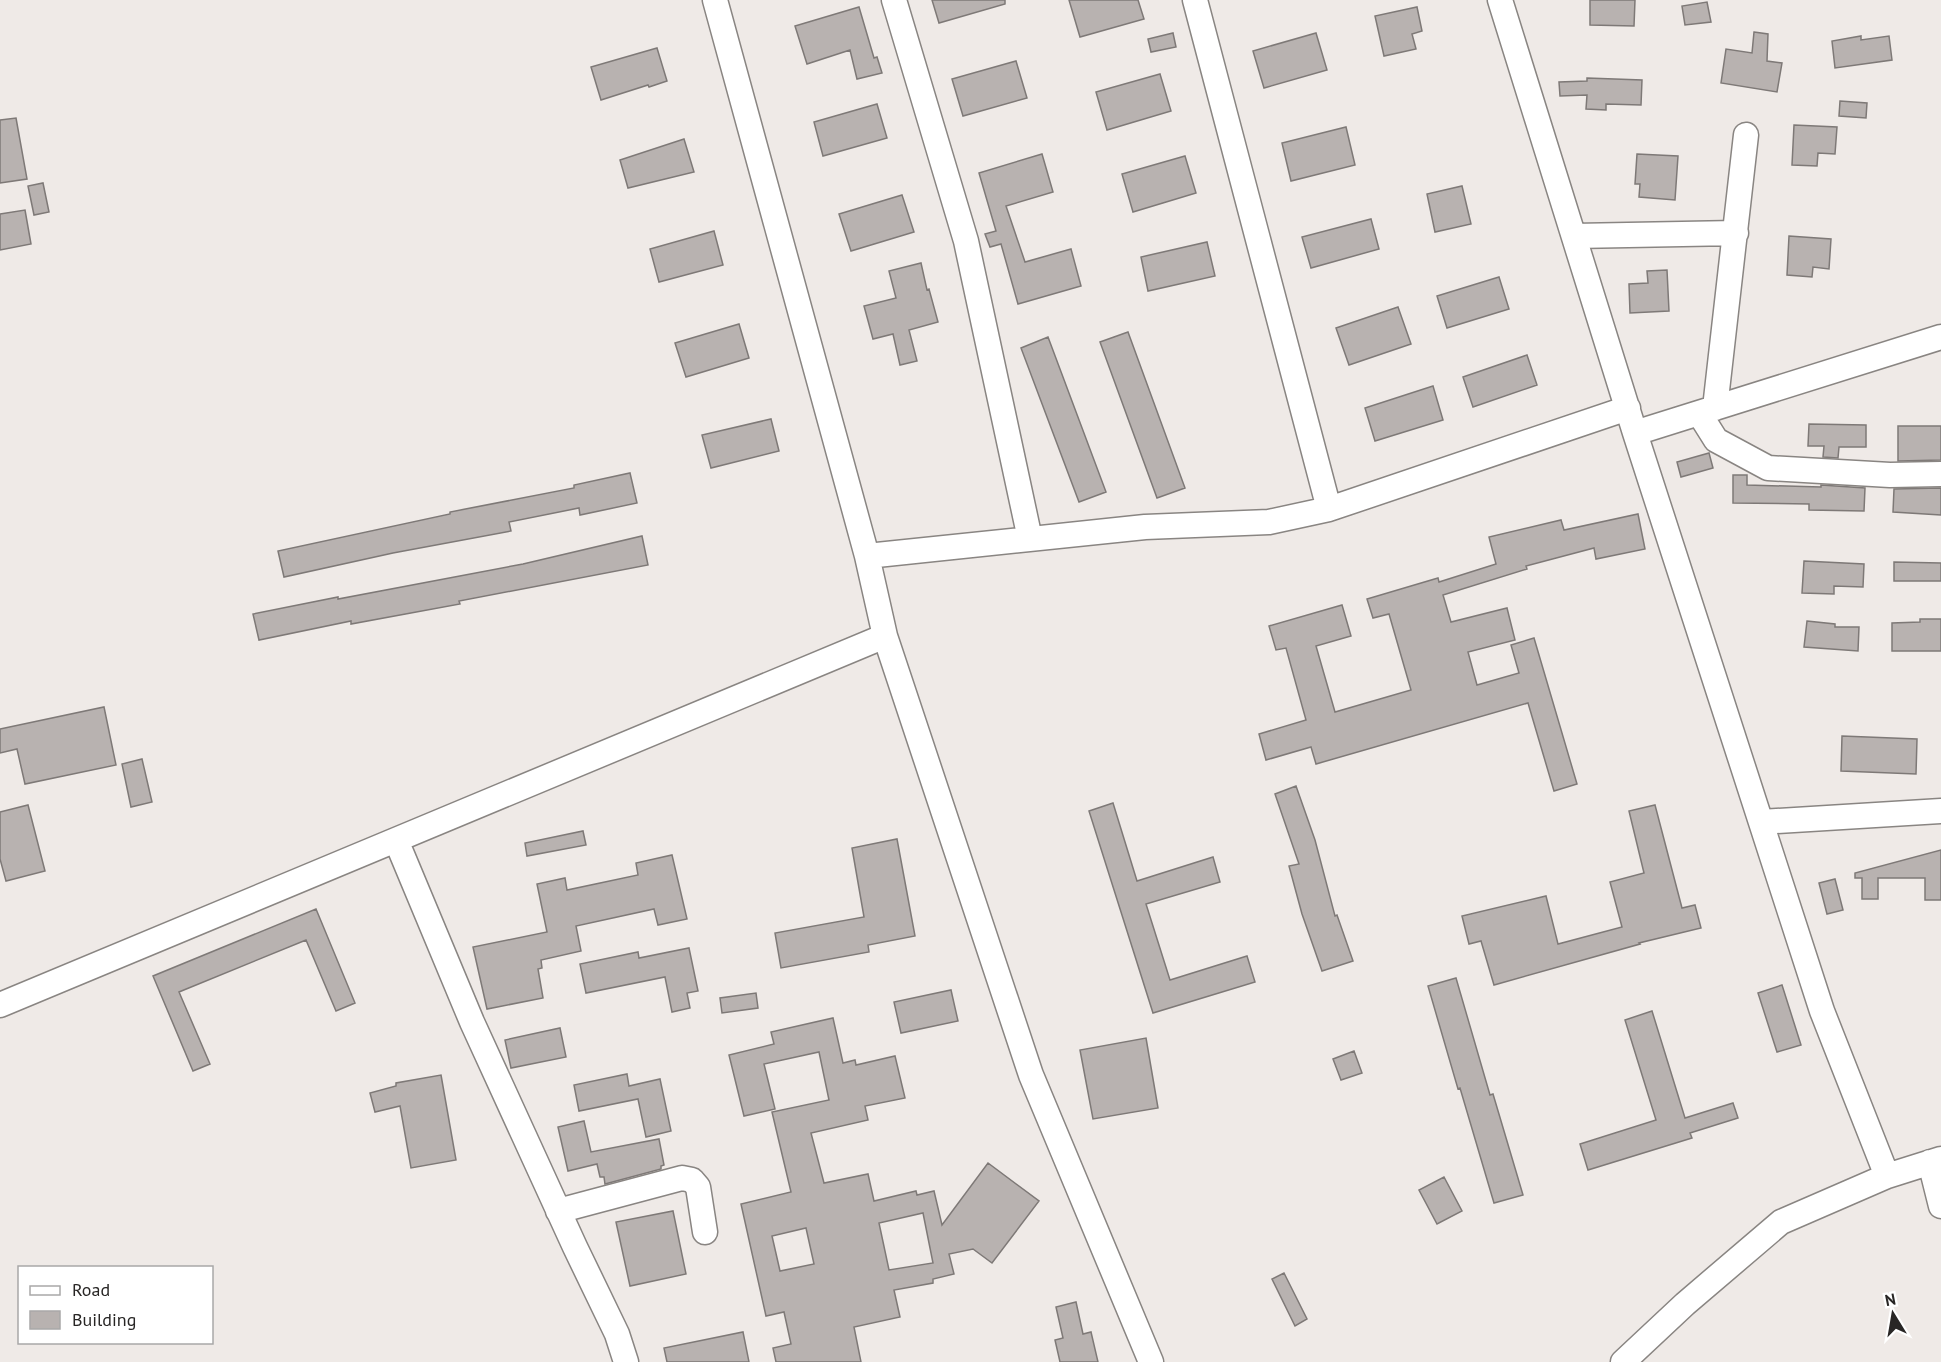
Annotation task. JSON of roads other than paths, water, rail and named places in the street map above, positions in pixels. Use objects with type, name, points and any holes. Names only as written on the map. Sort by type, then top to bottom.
[{"type":"street","points":[[715,0],[867,556],[885,636],[1031,1075],[1151,1362]]},
{"type":"street","points":[[894,0],[966,241],[1030,539]]},
{"type":"street","points":[[1196,0],[1329,508]]},
{"type":"street","points":[[1500,0],[1635,434],[1822,1011],[1887,1176]]},
{"type":"street","points":[[1746,135],[1736,233],[1707,411],[1716,440],[1768,468],[1890,475],[1941,474]]},
{"type":"street","points":[[1574,236],[1736,233]]},
{"type":"street","points":[[1635,434],[1939,341]]},
{"type":"street","points":[[867,556],[1145,527],[1269,522],[1329,508],[1628,408]]},
{"type":"street","points":[[0,1005],[885,636]]},
{"type":"street","points":[[1761,822],[1941,811]]},
{"type":"street","points":[[396,840],[472,1022],[617,1334],[626,1362]]},
{"type":"street","points":[[1623,1362],[1685,1304],[1781,1222],[1887,1176],[1936,1161],[1941,1206]]},
{"type":"street","points":[[558,1211],[682,1178],[692,1180],[698,1187],[705,1232]]}]
